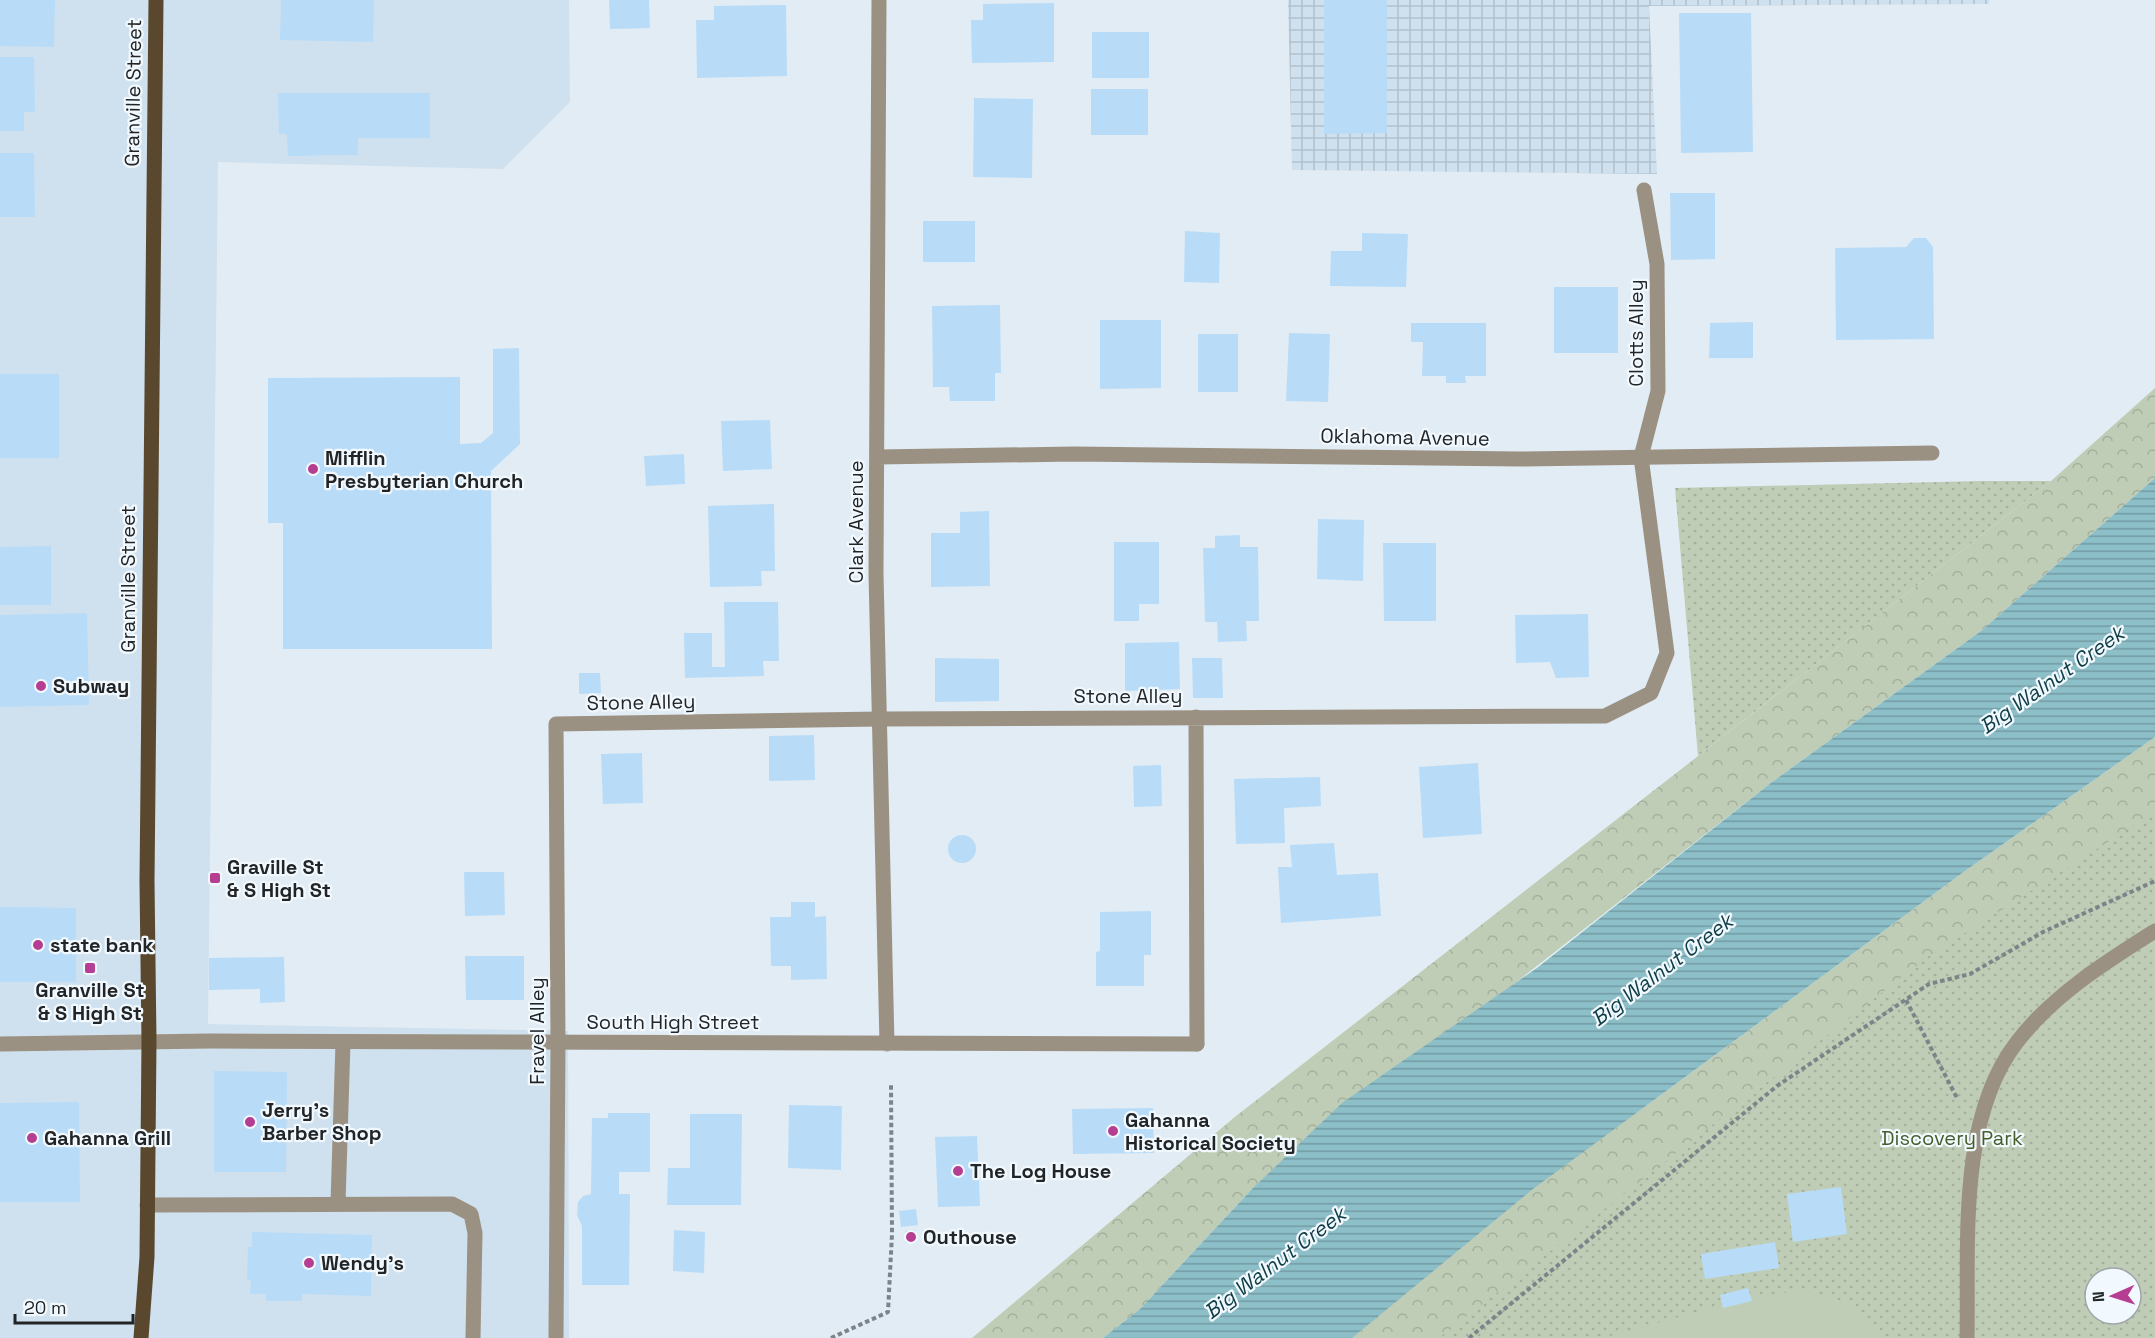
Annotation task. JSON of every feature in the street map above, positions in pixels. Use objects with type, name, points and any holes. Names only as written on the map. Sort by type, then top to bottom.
[{"type":"main road","name":"Granville Street","points":[[141,1338],[147,1205],[149,1041],[147,858],[156,0]]},
{"type":"street","name":"Clark Avenue","points":[[879,0],[877,457],[887,1044]]},
{"type":"street","name":"Clotts Alley","points":[[1644,190],[1657,264],[1658,391],[1641,457],[1667,654]]},
{"type":"street","name":"Oklahoma Avenue","points":[[877,457],[1074,454],[1521,459],[1932,453]]},
{"type":"street","name":"Stone Alley","points":[[556,724],[880,719],[1605,716],[1651,693],[1667,654]]},
{"type":"street","name":"South High Street","points":[[0,1044],[149,1041],[1197,1044],[1196,717]]},
{"type":"street","name":"Fravel Alley","points":[[556,724],[558,1043],[556,1338]]},
{"type":"street","points":[[1967,1338],[1970,1193],[1978,1136],[1990,1087],[2017,1042],[2050,1008],[2092,972],[2155,931]]},
{"type":"street","points":[[338,1203],[343,1042]]},
{"type":"street","points":[[147,1205],[452,1204],[471,1214],[475,1233],[473,1338]]},
{"type":"path","points":[[1469,1338],[1777,1086],[1929,984],[1970,974],[2043,932],[2155,881]]},
{"type":"path","points":[[1906,1000],[1978,1136]]},
{"type":"path","points":[[831,1338],[888,1312],[892,1233],[891,1085]]},
{"type":"shaded area","points":[[0,0],[569,0],[570,102],[503,169],[218,162],[208,1024],[568,1031],[569,1338],[0,1338]]},
{"type":"shaded area","points":[[1288,0],[1989,0],[1989,4],[1649,6],[1657,174],[1292,170]]},
{"type":"green space","points":[[2155,388],[2155,478],[1981,631],[1772,782],[1252,1189],[1140,1309],[1103,1338],[972,1338],[1236,1116],[2051,481]]},
{"type":"green space","points":[[2051,481],[1698,756],[1675,488]]},
{"type":"green space","points":[[2155,737],[2155,812],[1929,956],[1439,1338],[1352,1338],[1533,1189],[1965,871]]},
{"type":"green space","name":"Discovery Park","points":[[2155,756],[2155,1338],[1309,1338]]},
{"type":"green space","points":[[1803,1290],[1852,1304],[1881,1332],[1884,1338],[1603,1338],[1744,1299]]},
{"type":"water","name":"Big Walnut Creek","points":[[2155,478],[2155,737],[1965,871],[1533,1189],[1352,1338],[1103,1338],[1140,1309],[1252,1189],[1342,1103],[1537,968],[1772,782],[1981,631]]},
{"type":"building","points":[[0,0],[55,0],[54,47],[0,46]]},
{"type":"building","points":[[281,0],[374,0],[373,42],[280,40]]},
{"type":"building","points":[[609,0],[649,0],[650,28],[610,29]]},
{"type":"building","points":[[1324,0],[1387,0],[1387,133],[1324,134]]},
{"type":"building","points":[[1054,3],[1054,62],[972,63],[971,20],[983,20],[983,4]]},
{"type":"building","points":[[786,5],[787,76],[697,78],[696,20],[714,20],[714,6]]},
{"type":"building","points":[[1679,13],[1751,13],[1753,152],[1681,153]]},
{"type":"building","points":[[1092,32],[1149,32],[1149,78],[1092,78]]},
{"type":"building","points":[[0,57],[34,57],[35,112],[24,112],[24,131],[0,131]]},
{"type":"building","points":[[1091,89],[1148,89],[1148,135],[1091,135]]},
{"type":"building","points":[[278,93],[430,93],[430,138],[358,138],[358,155],[288,156],[287,134],[279,134]]},
{"type":"building","points":[[974,98],[1033,99],[1032,178],[973,177]]},
{"type":"building","points":[[0,153],[34,153],[35,217],[0,217]]},
{"type":"building","points":[[1670,193],[1715,193],[1715,259],[1671,260]]},
{"type":"building","points":[[923,221],[975,221],[975,262],[923,262]]},
{"type":"building","points":[[1185,231],[1220,233],[1219,283],[1184,282]]},
{"type":"building","points":[[1362,233],[1408,234],[1406,287],[1330,286],[1331,251],[1362,251]]},
{"type":"building","points":[[1914,238],[1926,238],[1933,247],[1934,339],[1836,340],[1835,248],[1906,247]]},
{"type":"building","points":[[1554,287],[1618,287],[1618,353],[1554,353]]},
{"type":"building","points":[[1000,305],[1001,373],[995,373],[995,401],[950,401],[949,387],[933,387],[932,306]]},
{"type":"building","points":[[1100,320],[1161,320],[1161,388],[1100,389]]},
{"type":"building","points":[[1753,322],[1753,358],[1709,358],[1710,323]]},
{"type":"building","points":[[1411,323],[1486,323],[1486,376],[1465,376],[1466,383],[1446,383],[1446,376],[1422,376],[1423,342],[1411,342]]},
{"type":"building","points":[[1289,333],[1330,334],[1328,402],[1286,401]]},
{"type":"building","points":[[1198,334],[1238,334],[1238,392],[1198,392]]},
{"type":"building","points":[[519,348],[520,444],[491,471],[492,649],[283,649],[283,523],[268,523],[268,378],[460,377],[460,444],[481,443],[493,433],[493,349]]},
{"type":"building","points":[[0,374],[59,374],[59,458],[0,458]]},
{"type":"building","points":[[770,420],[772,469],[723,471],[721,421]]},
{"type":"building","points":[[684,454],[685,484],[646,486],[644,456]]},
{"type":"building","points":[[774,504],[775,571],[761,571],[762,586],[710,587],[708,506]]},
{"type":"building","points":[[989,511],[990,586],[931,587],[931,533],[960,533],[960,512]]},
{"type":"building","points":[[1318,519],[1364,520],[1363,581],[1317,579]]},
{"type":"building","points":[[1240,535],[1240,547],[1258,547],[1259,621],[1246,621],[1247,641],[1218,642],[1217,622],[1205,622],[1203,548],[1215,548],[1215,536]]},
{"type":"building","points":[[1114,542],[1159,542],[1159,604],[1139,604],[1139,621],[1114,621]]},
{"type":"building","points":[[1383,543],[1436,543],[1436,621],[1384,621]]},
{"type":"building","points":[[51,546],[51,605],[0,605],[0,547]]},
{"type":"building","points":[[724,602],[778,602],[779,661],[763,661],[764,676],[685,678],[684,633],[712,633],[712,667],[725,667]]},
{"type":"building","points":[[87,613],[89,705],[0,707],[0,615]]},
{"type":"building","points":[[1588,614],[1589,677],[1556,678],[1550,662],[1516,663],[1515,615]]},
{"type":"building","points":[[1179,642],[1180,689],[1125,691],[1125,643]]},
{"type":"building","points":[[935,658],[999,659],[999,701],[935,702]]},
{"type":"building","points":[[1192,658],[1222,658],[1223,698],[1193,698]]},
{"type":"building","points":[[579,673],[600,673],[601,693],[579,694]]},
{"type":"building","points":[[814,735],[815,780],[769,781],[769,736]]},
{"type":"building","points":[[642,753],[643,803],[603,804],[601,754]]},
{"type":"building","points":[[1478,763],[1482,834],[1423,838],[1419,767]]},
{"type":"building","points":[[1161,765],[1162,806],[1134,807],[1133,766]]},
{"type":"building","points":[[1320,777],[1321,806],[1284,808],[1285,843],[1236,844],[1234,779]]},
{"type":"building","points":[[962,835],[972,839],[976,849],[972,859],[962,863],[952,859],[948,849],[952,839]]},
{"type":"building","points":[[1334,843],[1337,875],[1378,873],[1381,916],[1281,923],[1278,867],[1292,867],[1290,845]]},
{"type":"building","points":[[464,872],[504,872],[505,915],[465,916]]},
{"type":"building","points":[[791,902],[815,902],[815,917],[826,916],[827,979],[791,980],[791,966],[771,966],[770,917],[791,917]]},
{"type":"building","name":"state bank","points":[[0,907],[76,908],[76,982],[0,982]]},
{"type":"building","points":[[1151,911],[1151,955],[1144,955],[1144,986],[1096,986],[1096,952],[1100,951],[1100,912]]},
{"type":"building","points":[[465,956],[524,956],[524,1000],[466,1000]]},
{"type":"building","points":[[284,957],[285,1002],[260,1003],[260,989],[209,990],[209,958]]},
{"type":"building","name":"Jerry's Barber Shop","points":[[214,1071],[287,1072],[286,1172],[214,1172]]},
{"type":"building","points":[[79,1102],[80,1202],[0,1202],[0,1103]]},
{"type":"building","points":[[789,1105],[842,1106],[841,1170],[788,1168]]},
{"type":"building","name":"Gahanna Historical Society","points":[[1153,1108],[1154,1153],[1073,1154],[1072,1109]]},
{"type":"building","points":[[608,1113],[650,1113],[650,1172],[619,1172],[619,1194],[630,1194],[629,1285],[582,1285],[582,1226],[577,1215],[578,1202],[583,1196],[591,1194],[592,1118],[608,1118]]},
{"type":"building","points":[[690,1114],[742,1114],[741,1205],[667,1205],[668,1168],[690,1168]]},
{"type":"building","name":"The Log House","points":[[977,1136],[980,1206],[938,1207],[935,1137]]},
{"type":"building","points":[[1841,1187],[1847,1234],[1793,1242],[1787,1194]]},
{"type":"building","points":[[916,1209],[918,1225],[901,1227],[899,1211]]},
{"type":"building","points":[[674,1230],[705,1232],[704,1273],[673,1271]]},
{"type":"building","name":"Outhouse","points":[[915,1230],[916,1242],[906,1243],[905,1231]]},
{"type":"building","name":"Wendy's","points":[[252,1232],[372,1235],[371,1296],[302,1294],[302,1301],[266,1301],[266,1294],[250,1294],[251,1280],[247,1280],[248,1247],[252,1247]]},
{"type":"building","points":[[1775,1242],[1779,1268],[1705,1279],[1701,1254]]},
{"type":"building","points":[[1748,1288],[1752,1301],[1723,1308],[1720,1295]]},
{"type":"place","name":"Mifflin Presbyterian Church","points":[[313,469]]},
{"type":"place","name":"Subway","points":[[41,686]]},
{"type":"place","name":"Graville St & S High St","points":[[215,878]]},
{"type":"place","name":"state bank","points":[[38,945]]},
{"type":"place","name":"Granville St & S High St","points":[[90,968]]},
{"type":"place","name":"Jerry's Barber Shop","points":[[250,1122]]},
{"type":"place","name":"Gahanna Historical Society","points":[[1113,1131]]},
{"type":"place","name":"Gahanna Grill","points":[[32,1138]]},
{"type":"place","name":"The Log House","points":[[958,1171]]},
{"type":"place","name":"Outhouse","points":[[911,1237]]},
{"type":"place","name":"Wendy's","points":[[309,1263]]}]
